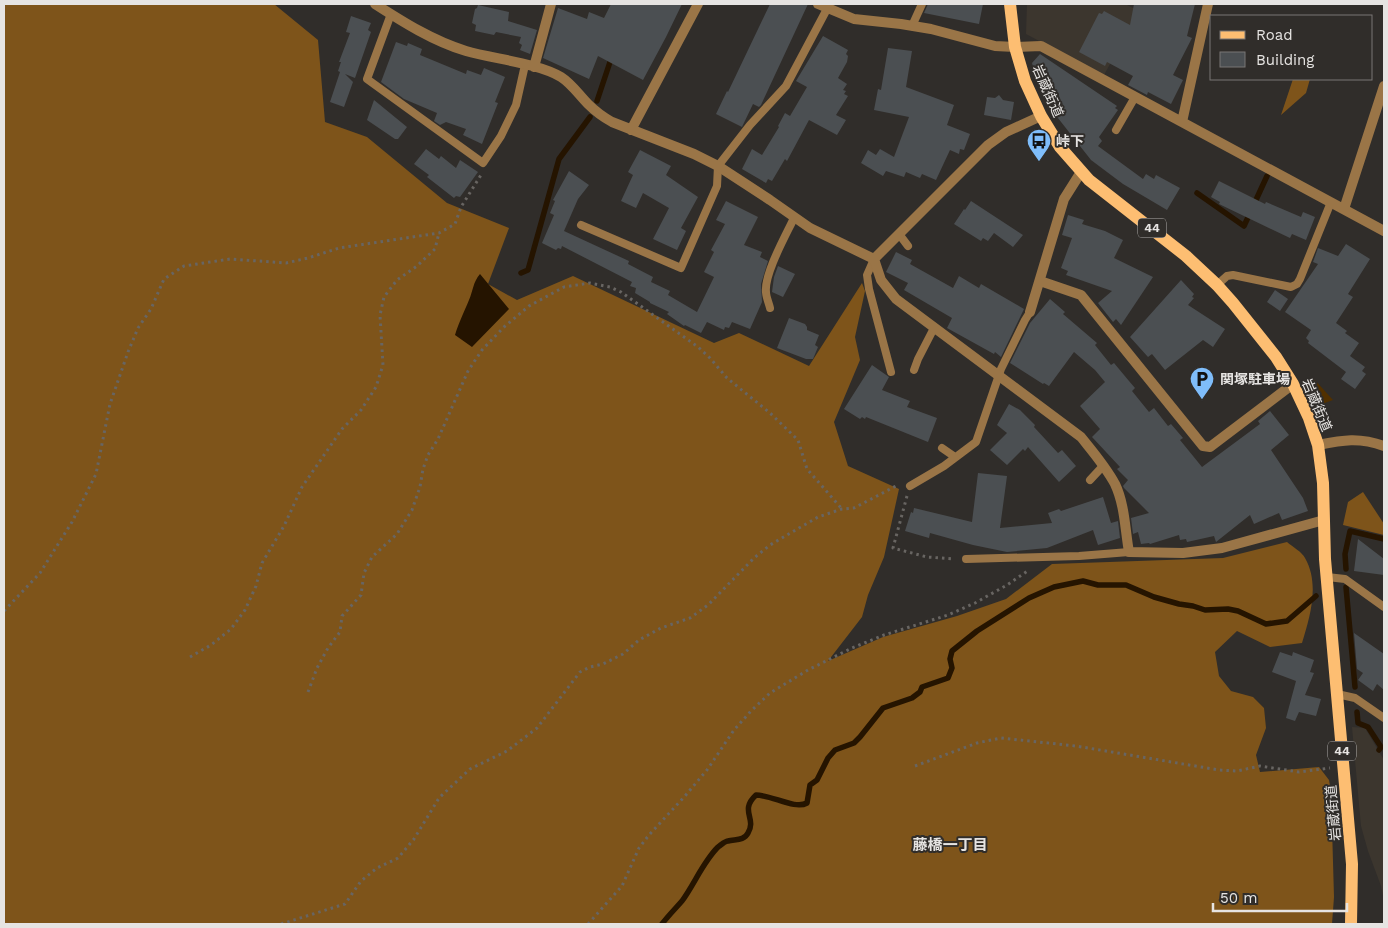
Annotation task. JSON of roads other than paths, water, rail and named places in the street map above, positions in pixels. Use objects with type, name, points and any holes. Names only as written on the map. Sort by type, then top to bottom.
[{"type":"main road","name":"岩蔵街道","points":[[1010,4],[1016,47],[1025,81],[1041,116],[1060,147],[1081,172],[1111,198],[1186,256],[1217,285],[1276,357],[1293,384],[1309,418],[1318,445],[1323,483],[1327,577],[1352,864],[1351,924]]},
{"type":"street","points":[[375,4],[428,35],[456,48],[530,66],[561,77],[600,115],[612,122],[694,154],[718,166],[817,232],[874,259],[881,280],[896,299],[1081,437],[1103,466],[1115,486],[1122,507],[1128,552],[1183,552],[1222,548],[1324,520]]},
{"type":"street","points":[[530,66],[551,4]]},
{"type":"street","points":[[631,130],[698,4]]},
{"type":"street","points":[[1182,122],[1208,4]]},
{"type":"street","points":[[823,6],[854,19],[912,26],[949,33],[995,46],[1041,46],[1384,231]]},
{"type":"street","points":[[1344,209],[1384,86]]},
{"type":"street","points":[[874,259],[988,145],[1006,132],[1041,116]]},
{"type":"street","points":[[1030,312],[1064,199],[1081,172]]},
{"type":"street","points":[[1040,281],[1081,295],[1203,446],[1210,446],[1293,384]]},
{"type":"street","points":[[1318,445],[1354,440],[1384,446]]},
{"type":"lane","points":[[912,26],[922,4]]},
{"type":"lane","points":[[581,225],[682,268],[717,186],[718,166],[750,125],[786,86],[823,6]]},
{"type":"lane","points":[[391,14],[367,79],[483,163],[516,105],[530,66]]},
{"type":"lane","points":[[1116,130],[1134,97]]},
{"type":"lane","points":[[1217,285],[1226,276],[1234,276],[1294,286],[1300,279],[1331,202]]},
{"type":"lane","points":[[770,308],[766,294],[767,281],[778,251],[794,218]]},
{"type":"lane","points":[[899,234],[908,246]]},
{"type":"lane","points":[[874,259],[867,276],[891,372]]},
{"type":"lane","points":[[910,486],[944,466],[976,442],[1000,375],[1030,312]]},
{"type":"lane","points":[[914,370],[934,328]]},
{"type":"lane","points":[[942,448],[955,457]]},
{"type":"lane","points":[[1090,480],[1103,466]]},
{"type":"lane","points":[[966,559],[1079,556],[1128,552]]},
{"type":"lane","points":[[1327,577],[1345,579],[1384,607]]},
{"type":"lane","points":[[1337,694],[1355,698],[1384,718]]},
{"type":"waterway","points":[[597,101],[612,56]]},
{"type":"waterway","points":[[521,273],[528,270],[559,159],[590,117]]},
{"type":"waterway","points":[[1197,193],[1244,226],[1267,176]]},
{"type":"waterway","points":[[1346,569],[1345,554],[1350,531],[1384,539]]},
{"type":"waterway","points":[[662,924],[682,901],[708,859],[718,847],[726,842],[742,839],[746,836],[751,823],[748,810],[751,801],[756,795],[796,805],[807,803],[810,785],[817,780],[828,758],[835,750],[854,743],[883,708],[912,698],[920,692],[922,687],[948,678],[952,668],[950,659],[952,651],[977,631],[1029,598],[1054,587],[1083,581],[1098,585],[1126,585],[1154,597],[1179,604],[1205,610],[1228,609],[1238,611],[1266,624],[1287,621],[1316,596]]},
{"type":"waterway","points":[[1346,587],[1355,687]]},
{"type":"waterway","points":[[1357,712],[1358,723],[1368,727],[1381,747],[1379,750]]},
{"type":"place","name":"峠下","points":[[1039,162]]},
{"type":"place","name":"関塚駐車場","points":[[1202,400]]},
{"type":"district","name":"藤橋一丁目","points":[[950,845]]}]
